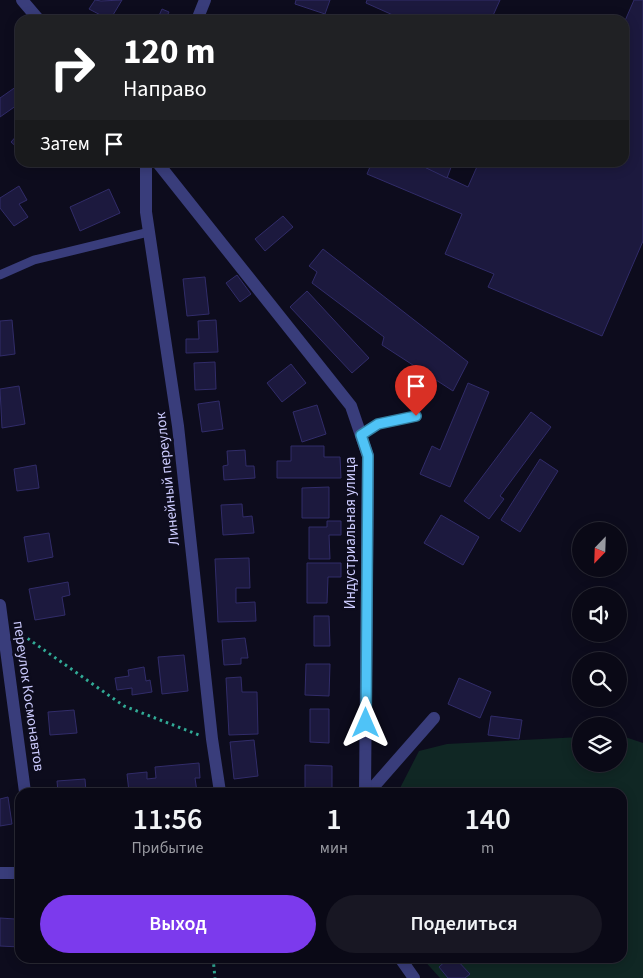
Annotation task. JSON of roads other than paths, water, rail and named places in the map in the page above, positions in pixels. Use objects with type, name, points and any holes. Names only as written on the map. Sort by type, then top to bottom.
[{"type":"street","points":[[22,0],[35,15]]},
{"type":"street","points":[[199,15],[205,0]]},
{"type":"street","name":"Линейный переулок","points":[[146,167],[146,212],[178,426],[212,739],[219,788]]},
{"type":"street","name":"Индустриальная улица","points":[[161,167],[351,406],[368,456],[364,788]]},
{"type":"street","name":"переулок Космонавтов","points":[[0,605],[24,788]]},
{"type":"street","points":[[373,788],[434,718]]},
{"type":"street","points":[[0,873],[15,873]]},
{"type":"street","points":[[404,963],[414,978]]},
{"type":"lane","points":[[0,276],[34,260],[149,232]]},
{"type":"lane","points":[[361,435],[378,424],[416,416]]}]
